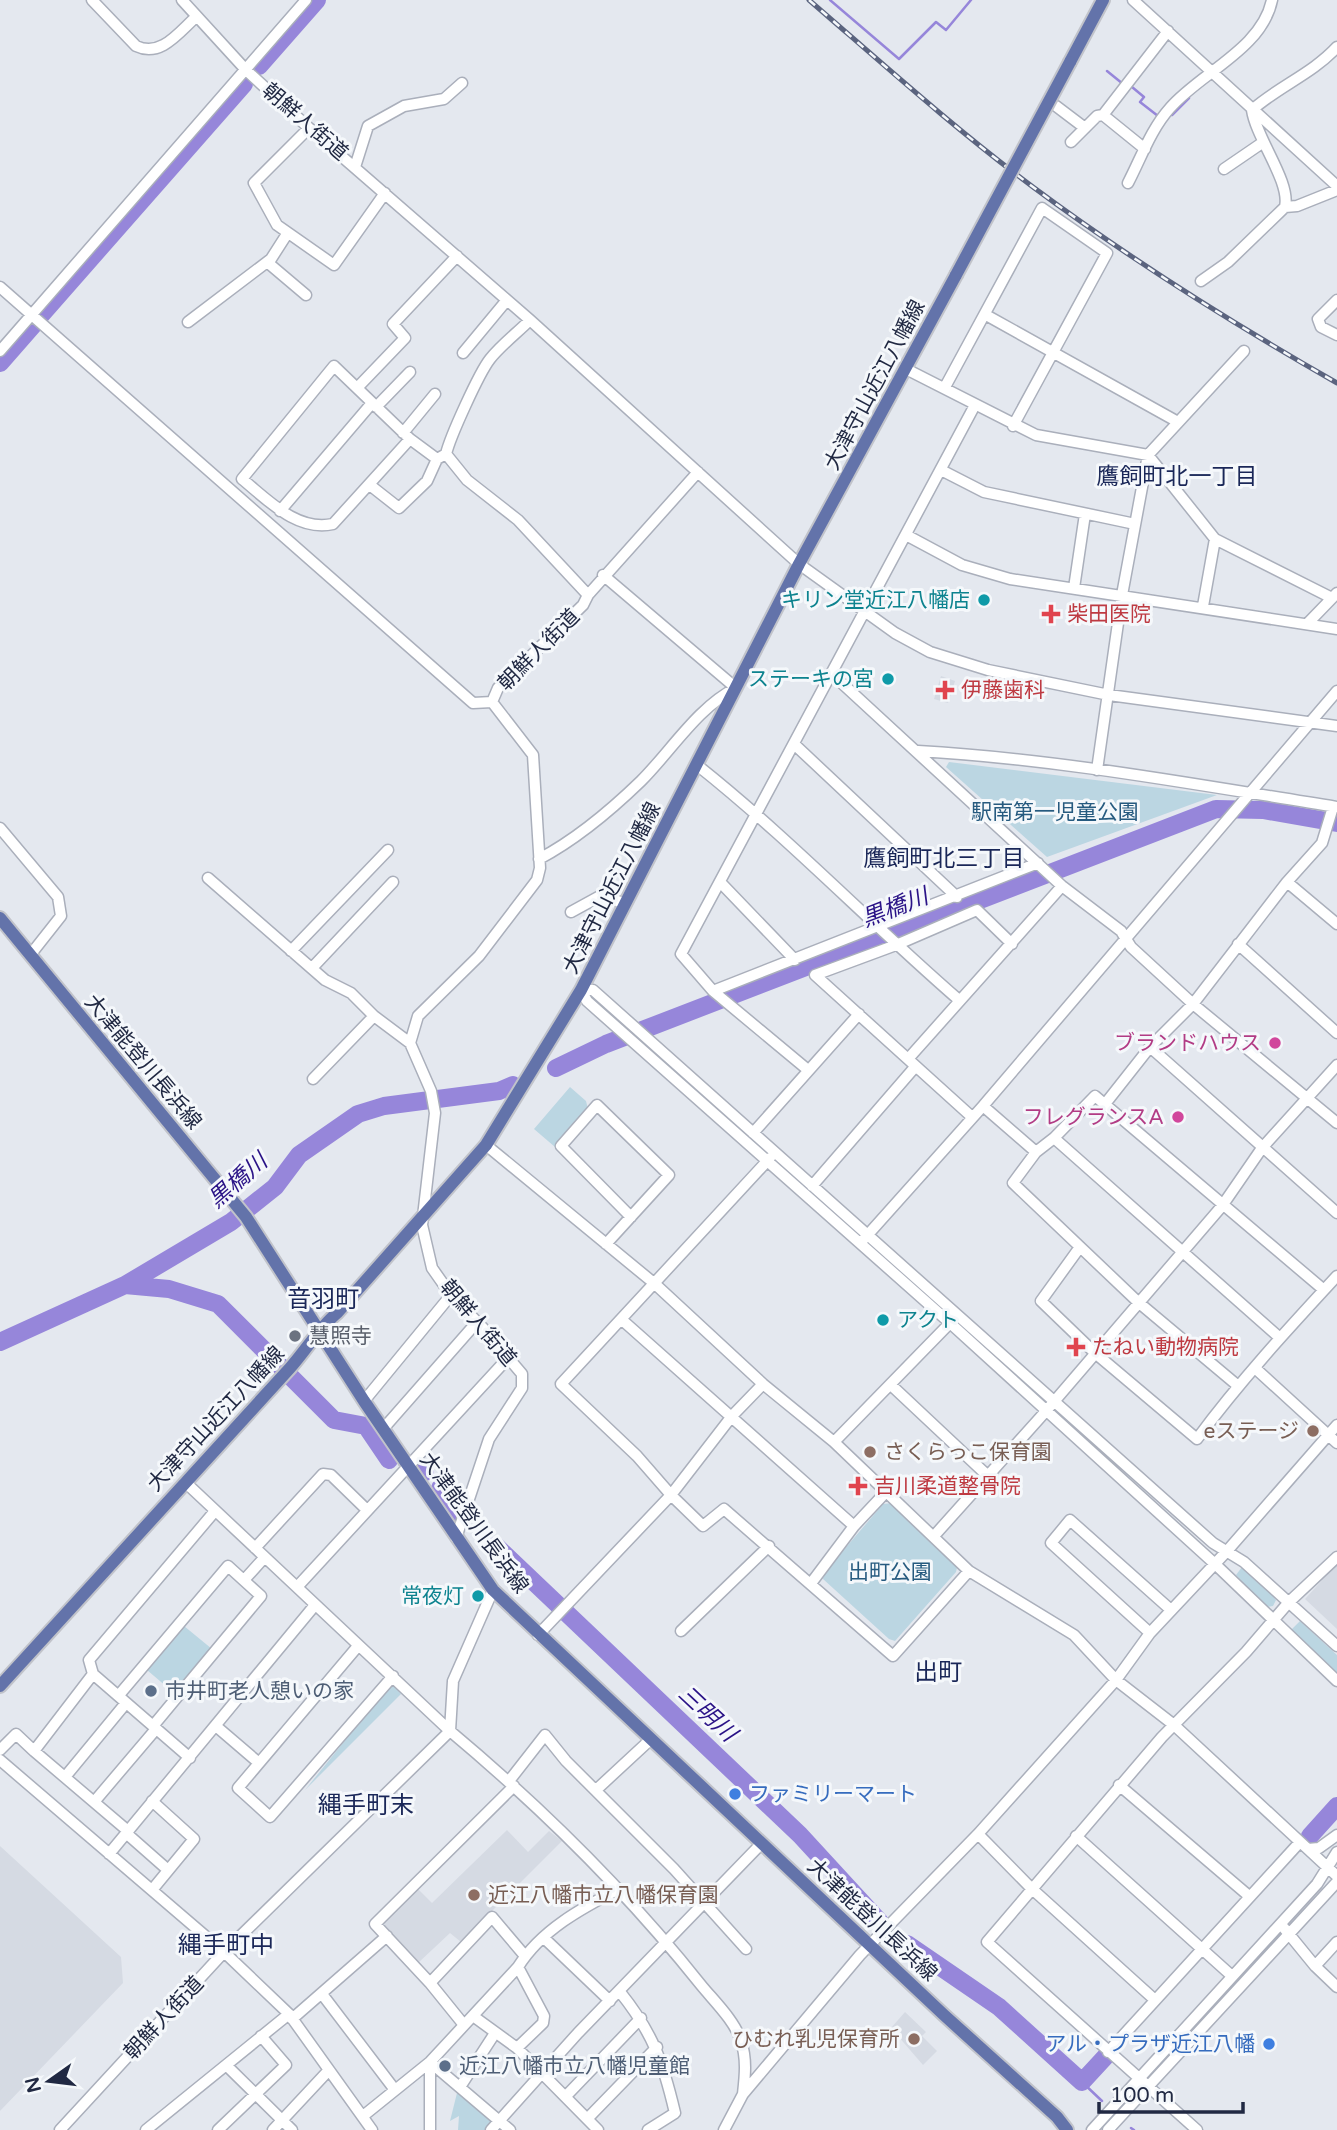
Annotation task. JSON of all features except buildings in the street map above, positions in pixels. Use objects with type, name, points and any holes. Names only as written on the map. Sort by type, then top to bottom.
[{"type":"main road","name":"大津守山近江八幡線","points":[[0,1686],[281,1379],[311,1344],[319,1329],[337,1313],[424,1211],[486,1145],[581,990],[799,564],[1103,0]]},
{"type":"main road","name":"大津能登川長浜線","points":[[0,918],[88,1028],[246,1216],[364,1401],[493,1590],[761,1844],[871,1943],[944,2015],[1057,2117],[1067,2130]]},
{"type":"street","points":[[92,0],[136,46],[145,51],[159,50],[196,17]]},
{"type":"street","name":"朝鮮人街道","points":[[182,0],[246,70],[309,128],[530,320],[799,564],[866,614],[930,652],[988,670],[1109,695],[1337,726]]},
{"type":"street","points":[[0,351],[306,0]]},
{"type":"street","points":[[1133,0],[1337,188],[1297,206],[1285,207],[1228,262],[1202,281]]},
{"type":"street","points":[[1128,183],[1161,118],[1254,33],[1266,18],[1272,0]]},
{"type":"street","points":[[1103,116],[1168,31]]},
{"type":"street","points":[[1252,110],[1269,95],[1322,62],[1337,47]]},
{"type":"street","points":[[355,167],[368,126],[404,106],[444,99],[462,83]]},
{"type":"street","points":[[1056,106],[1085,128]]},
{"type":"street","points":[[1252,110],[1262,143],[1283,186],[1285,207]]},
{"type":"street","points":[[1071,142],[1097,116],[1103,116],[1145,149]]},
{"type":"street","points":[[309,128],[254,183],[268,214],[287,234],[334,265],[385,193]]},
{"type":"street","points":[[1224,169],[1262,143]]},
{"type":"street","points":[[946,387],[1042,208],[1107,253],[1013,426]]},
{"type":"street","points":[[188,323],[267,262],[287,234]]},
{"type":"street","points":[[356,388],[405,338],[393,324],[457,256]]},
{"type":"street","points":[[267,262],[306,295]]},
{"type":"street","points":[[0,287],[473,703],[492,702]]},
{"type":"street","points":[[463,352],[507,300]]},
{"type":"street","points":[[1337,300],[1318,319],[1321,327],[1337,335]]},
{"type":"street","points":[[986,316],[1178,422]]},
{"type":"street","points":[[370,486],[399,508],[427,481],[442,456],[481,372],[491,358],[530,320]]},
{"type":"street","points":[[1097,770],[1122,595],[1148,455],[1244,351]]},
{"type":"street","name":"朝鮮人街道","points":[[280,512],[242,479],[334,366],[406,436],[442,456],[517,520],[588,595],[583,606],[498,688],[492,702],[533,755],[539,859],[537,880],[479,956],[418,1016],[410,1043],[431,1091],[435,1113],[423,1237],[432,1268],[451,1295],[522,1374],[522,1388],[489,1439],[456,1538]]},
{"type":"street","points":[[906,369],[946,387],[1013,426],[1036,435],[1148,455],[1215,538],[1334,596],[1307,624]]},
{"type":"street","points":[[410,372],[374,405],[280,512],[320,527],[333,524],[370,486],[435,394]]},
{"type":"street","points":[[808,1070],[713,991],[681,954],[866,614],[975,405]]},
{"type":"street","points":[[941,470],[984,492],[1135,524]]},
{"type":"street","points":[[588,595],[603,575],[698,472]]},
{"type":"street","points":[[1073,588],[1085,514]]},
{"type":"street","points":[[906,535],[962,565],[1010,579],[1203,606],[1337,629]]},
{"type":"street","points":[[1203,606],[1215,538]]},
{"type":"street","points":[[539,859],[581,834],[640,782],[719,697],[736,688],[603,575]]},
{"type":"street","points":[[832,675],[1062,886],[1121,930],[1126,940],[1193,1004],[1308,1096],[1337,1123]]},
{"type":"street","points":[[859,1244],[983,1106],[1337,691]]},
{"type":"street","points":[[794,744],[957,897]]},
{"type":"street","points":[[917,751],[995,756],[1252,791],[1335,807],[1332,831],[1287,882],[1193,1004],[1150,1047],[1105,1104]]},
{"type":"street","points":[[697,765],[757,812],[896,945],[959,1000]]},
{"type":"street","points":[[0,829],[58,897],[61,916],[31,954]]},
{"type":"street","points":[[291,951],[388,850]]},
{"type":"street","points":[[713,991],[1039,864]]},
{"type":"street","points":[[208,878],[325,980],[351,993],[374,1016],[410,1043]]},
{"type":"street","points":[[312,968],[393,882]]},
{"type":"street","points":[[1287,882],[1337,924]]},
{"type":"street","points":[[720,883],[794,960]]},
{"type":"street","points":[[908,1059],[1062,886]]},
{"type":"street","points":[[571,912],[602,895],[625,904]]},
{"type":"street","points":[[972,1117],[815,975],[896,945],[977,910],[1012,944]]},
{"type":"street","points":[[1238,944],[1337,1033]]},
{"type":"street","points":[[581,990],[593,990],[1213,1543],[1227,1551],[1289,1602],[1337,1646]]},
{"type":"street","points":[[581,990],[587,1000],[640,1048],[950,1323],[1215,1564],[1272,1622],[1337,1681]]},
{"type":"street","points":[[753,1133],[859,1014]]},
{"type":"street","points":[[313,1079],[374,1016]]},
{"type":"street","points":[[1150,1047],[1337,1213]]},
{"type":"street","points":[[934,1536],[989,1477],[1222,1206],[1262,1148],[1337,1065]]},
{"type":"street","points":[[812,1186],[915,1067]]},
{"type":"street","points":[[1237,1385],[1138,1303],[1013,1183],[1036,1152],[1055,1138],[1094,1096],[1324,1290]]},
{"type":"street","points":[[606,1244],[631,1217],[669,1175],[597,1105],[561,1146],[631,1217]]},
{"type":"street","points":[[983,1106],[1036,1152]]},
{"type":"street","points":[[1055,1138],[1280,1338]]},
{"type":"street","points":[[486,1145],[655,1284],[763,1384],[834,1443],[969,1571],[1074,1635],[1116,1680],[1174,1725],[1337,1876]]},
{"type":"street","points":[[775,1153],[561,1384],[637,1456],[703,1526],[724,1509],[812,1582],[893,1656],[969,1571]]},
{"type":"street","points":[[1080,1247],[1041,1301],[1095,1353],[1197,1439],[1237,1385],[1256,1369],[1280,1338],[1337,1276]]},
{"type":"street","points":[[364,1401],[451,1295]]},
{"type":"street","points":[[621,1320],[854,1527]]},
{"type":"street","points":[[383,1429],[477,1322]]},
{"type":"street","points":[[834,1443],[950,1323]]},
{"type":"street","points":[[297,1587],[508,1358]]},
{"type":"street","points":[[1256,1369],[1337,1443]]},
{"type":"street","points":[[538,1635],[671,1495],[732,1416],[763,1384]]},
{"type":"street","points":[[891,1385],[989,1477]]},
{"type":"street","points":[[724,2130],[743,2094],[871,1943],[978,1834],[1116,1680],[1150,1633],[1227,1551],[1337,1425]]},
{"type":"street","points":[[256,1548],[323,1474],[331,1475],[367,1510]]},
{"type":"street","points":[[185,1482],[450,1731],[512,1783],[619,1889],[741,2039],[746,2064],[743,2094]]},
{"type":"street","points":[[812,1582],[854,1527],[886,1492]]},
{"type":"street","points":[[190,1758],[93,1674],[89,1660],[215,1511]]},
{"type":"street","points":[[1150,1633],[1051,1544],[1070,1520],[1171,1610]]},
{"type":"street","points":[[681,1631],[769,1546]]},
{"type":"street","points":[[1197,2130],[987,1942],[1119,1785],[1247,1652],[1289,1602],[1337,1557]]},
{"type":"street","points":[[244,1580],[264,1558]]},
{"type":"street","points":[[65,1777],[122,1699],[228,1566],[261,1596],[94,1802]]},
{"type":"street","points":[[450,1731],[453,1681],[493,1590]]},
{"type":"street","points":[[109,1854],[217,1727],[315,1605]]},
{"type":"street","points":[[358,1646],[238,1788],[270,1817],[393,1676]]},
{"type":"street","points":[[34,1751],[93,1674]]},
{"type":"street","points":[[217,1727],[259,1763]]},
{"type":"street","name":"朝鮮人街道","points":[[61,2130],[224,1952],[450,1731]]},
{"type":"street","points":[[0,1750],[16,1734],[168,1870]]},
{"type":"street","points":[[464,2025],[430,1983],[375,1924],[512,1783],[545,1735],[566,1761],[704,1902],[746,1949]]},
{"type":"street","points":[[596,1790],[650,1740]]},
{"type":"street","points":[[0,1760],[224,1952],[291,2017],[372,2130]]},
{"type":"street","points":[[1119,1785],[1249,1896]]},
{"type":"street","points":[[152,1801],[194,1839],[152,1890]]},
{"type":"street","points":[[978,1834],[1031,1888],[1155,2000]]},
{"type":"street","points":[[1108,2052],[1249,1896],[1304,1846],[1319,1848],[1337,1835]]},
{"type":"street","points":[[1076,1836],[1232,1976]]},
{"type":"street","points":[[491,2130],[761,1844]]},
{"type":"street","points":[[1092,2130],[1317,1884],[1337,1852]]},
{"type":"street","points":[[1108,2130],[1337,1882]]},
{"type":"street","points":[[363,2116],[430,2062],[518,1967],[525,1956],[570,1913],[619,1889]]},
{"type":"street","points":[[430,1983],[492,1917],[525,1956]]},
{"type":"street","points":[[1280,1922],[1315,1966],[1337,1987]]},
{"type":"street","points":[[152,2128],[261,2036],[322,1994],[387,1936]]},
{"type":"street","points":[[545,1939],[610,2001]]},
{"type":"street","points":[[1315,1966],[1337,1942]]},
{"type":"street","points":[[517,2048],[543,2023],[544,2016],[518,1967]]},
{"type":"street","points":[[620,1992],[641,2018],[657,2047],[675,2113],[648,2130]]},
{"type":"street","points":[[322,1994],[395,2090]]},
{"type":"street","points":[[474,2016],[517,2048],[598,2130]]},
{"type":"street","points":[[566,2095],[641,2018]]},
{"type":"street","points":[[460,2087],[495,2034]]},
{"type":"street","points":[[218,2130],[286,2065],[261,2036]]},
{"type":"street","points":[[588,2118],[657,2047]]},
{"type":"street","points":[[430,2062],[510,2130]]},
{"type":"street","points":[[430,2062],[430,2130]]},
{"type":"street","points":[[226,2065],[292,2130]]},
{"type":"street","points":[[273,2130],[329,2070]]},
{"type":"shaded area","name":"伊藤歯科","points":[[941,676],[955,681],[948,703],[934,699]]},
{"type":"shaded area","points":[[1337,1564],[1337,1629],[1305,1599]]},
{"type":"shaded area","name":"近江八幡市立八幡保育園","points":[[507,1830],[528,1852],[549,1831],[562,1841],[461,1942],[450,1933],[417,1964],[383,1928],[383,1920],[416,1887],[432,1903]]},
{"type":"shaded area","points":[[0,1846],[121,1957],[123,1983],[0,2111]]},
{"type":"shaded area","name":"ひむれ乳児保育所","points":[[905,2012],[926,2032],[922,2036],[937,2051],[923,2065],[891,2028]]},
{"type":"green space","name":"駅南第一児童公園","points":[[949,762],[1217,795],[1047,857],[946,767]]},
{"type":"green space","points":[[570,1087],[586,1101],[588,1109],[555,1147],[534,1129]]},
{"type":"green space","name":"出町公園","points":[[893,1503],[958,1563],[956,1572],[895,1641],[889,1639],[823,1579],[824,1573],[883,1504]]},
{"type":"green space","points":[[1242,1567],[1273,1596],[1276,1600],[1273,1606],[1266,1607],[1236,1575]]},
{"type":"green space","points":[[1300,1621],[1337,1655],[1337,1673],[1291,1630]]},
{"type":"green space","points":[[184,1626],[212,1649],[174,1693],[147,1670]]},
{"type":"green space","points":[[389,1686],[394,1686],[401,1694],[305,1790]]},
{"type":"green space","points":[[457,2093],[491,2118],[491,2127],[485,2130],[458,2130],[459,2116],[450,2121]]},
{"type":"waterway","points":[[259,66],[317,0]]},
{"type":"waterway","points":[[830,0],[899,59],[936,22],[946,30],[971,0]]},
{"type":"waterway","points":[[1107,71],[1123,84]]},
{"type":"waterway","points":[[41,315],[244,84]]},
{"type":"waterway","points":[[1132,87],[1144,97],[1140,102],[1158,116]]},
{"type":"waterway","points":[[1172,115],[1189,98]]},
{"type":"waterway","points":[[0,363],[35,323]]},
{"type":"waterway","name":"黒橋川","points":[[556,1068],[606,1044],[1216,809],[1263,810],[1337,823]]},
{"type":"waterway","name":"黒橋川","points":[[0,1342],[125,1285],[231,1222],[275,1187],[299,1155],[358,1114],[384,1106],[499,1091],[513,1085]]},
{"type":"waterway","name":"三明川","points":[[125,1285],[169,1289],[218,1304],[334,1420],[366,1426],[389,1460]]},
{"type":"waterway","name":"三明川","points":[[416,1466],[425,1472]]},
{"type":"waterway","name":"三明川","points":[[440,1488],[460,1515]]},
{"type":"waterway","name":"三明川","points":[[496,1546],[800,1835],[880,1922]]},
{"type":"waterway","name":"三明川","points":[[1310,1836],[1337,1806]]},
{"type":"waterway","name":"三明川","points":[[907,1944],[999,2007],[1082,2082],[1106,2056]]},
{"type":"waterway","points":[[1082,2082],[1102,2101]]},
{"type":"railway","points":[[809,0],[976,142],[1070,214],[1182,290],[1337,383]]},
{"type":"place","name":"キリン堂近江八幡店","points":[[984,600]]},
{"type":"place","name":"柴田医院","points":[[1051,614]]},
{"type":"place","name":"ステーキの宮","points":[[888,679]]},
{"type":"place","name":"伊藤歯科","points":[[945,690]]},
{"type":"place","name":"ブランドハウス","points":[[1275,1043]]},
{"type":"place","name":"フレグランスA","points":[[1178,1117]]},
{"type":"place","name":"アクト","points":[[883,1320]]},
{"type":"place","name":"慧照寺","points":[[295,1336]]},
{"type":"place","name":"たねい動物病院","points":[[1076,1347]]},
{"type":"place","name":"eステージ","points":[[1313,1431]]},
{"type":"place","name":"さくらっこ保育園","points":[[870,1452]]},
{"type":"place","name":"吉川柔道整骨院","points":[[858,1486]]},
{"type":"place","name":"常夜灯","points":[[478,1596]]},
{"type":"place","name":"市井町老人憩いの家","points":[[151,1691]]},
{"type":"place","name":"ファミリーマート","points":[[735,1794]]},
{"type":"place","name":"近江八幡市立八幡保育園","points":[[474,1895]]},
{"type":"place","name":"ひむれ乳児保育所","points":[[914,2039]]},
{"type":"place","name":"アル・プラザ近江八幡","points":[[1269,2044]]},
{"type":"place","name":"近江八幡市立八幡児童館","points":[[445,2066]]},
{"type":"district","name":"鷹飼町北一丁目","points":[[1177,477]]},
{"type":"district","name":"鷹飼町北三丁目","points":[[944,859]]},
{"type":"district","name":"音羽町","points":[[323,1299]]},
{"type":"district","name":"出町","points":[[938,1672]]},
{"type":"district","name":"縄手町末","points":[[366,1805]]},
{"type":"district","name":"縄手町中","points":[[226,1945]]}]
